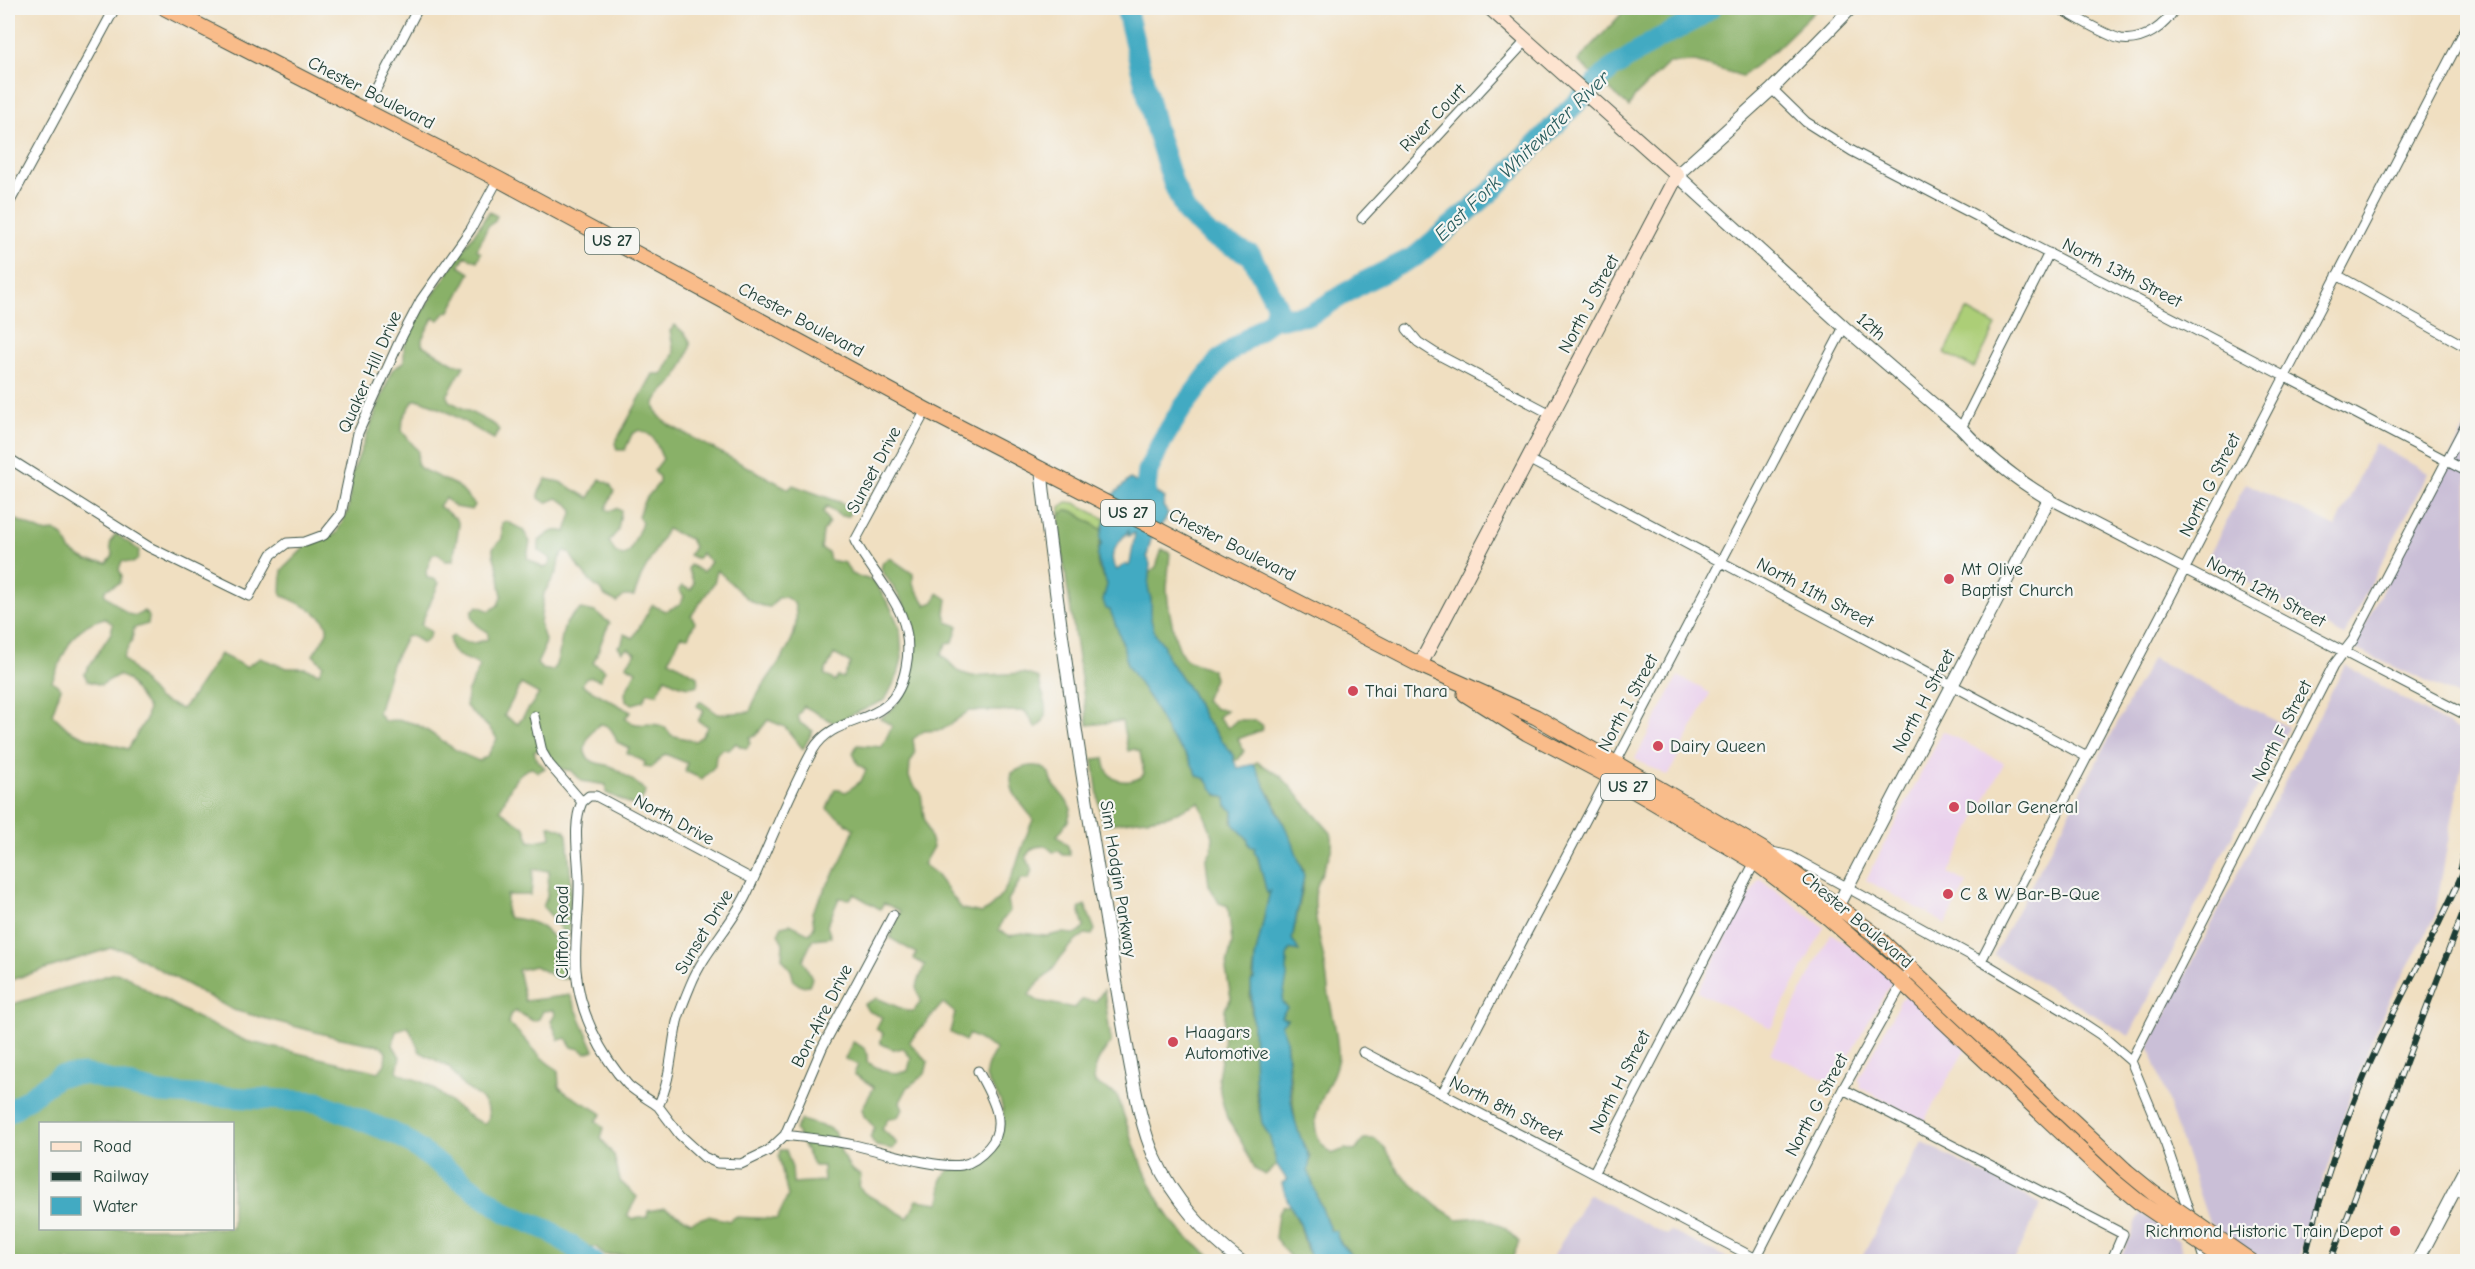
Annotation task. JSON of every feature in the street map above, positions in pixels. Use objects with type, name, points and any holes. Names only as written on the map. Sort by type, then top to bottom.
[{"type":"highway","name":"Chester Boulevard","points":[[165,8],[498,179],[926,410],[1420,664],[1527,733],[1612,769],[1758,856],[1834,912],[1874,934],[2125,1170],[2153,1193],[2252,1262]]},
{"type":"highway","name":"Chester Boulevard","points":[[1834,912],[1902,982],[2111,1179],[2139,1202],[2228,1262]]},
{"type":"main road","points":[[1490,8],[1677,175]]},
{"type":"main road","name":"North J Street","points":[[1420,664],[1677,175]]},
{"type":"street","points":[[8,206],[115,8]]},
{"type":"street","points":[[364,112],[418,8]]},
{"type":"street","name":"North J Street","points":[[1677,175],[1772,89],[1851,8]]},
{"type":"street","points":[[2058,8],[2119,38],[2130,38],[2154,31],[2175,8]]},
{"type":"street","name":"North G Street","points":[[1981,961],[2468,24]]},
{"type":"street","name":"River Court","points":[[1362,218],[1527,40]]},
{"type":"street","name":"North 13th Street","points":[[1772,89],[1806,122],[1820,132],[2468,472]]},
{"type":"street","name":"12th","points":[[1677,175],[1844,327],[1961,428],[2007,472],[2049,499]]},
{"type":"street","name":"Quaker Hill Drive","points":[[8,458],[149,547],[249,596],[272,554],[287,543],[305,542],[324,535],[341,514],[358,433],[400,340],[422,300],[471,229],[498,179]]},
{"type":"street","points":[[1961,428],[2049,254]]},
{"type":"street","points":[[2337,275],[2468,348]]},
{"type":"street","name":"North I Street","points":[[1442,1094],[1844,327]]},
{"type":"street","points":[[1407,328],[1418,342],[1435,353],[1551,414]]},
{"type":"street","name":"Sunset Drive","points":[[658,1106],[665,1092],[677,1020],[691,983],[701,964],[726,930],[746,894],[787,800],[814,748],[829,733],[883,709],[893,700],[902,682],[909,653],[907,628],[896,603],[855,541],[926,410]]},
{"type":"street","name":"North F Street","points":[[2131,1060],[2333,666],[2353,640],[2468,420]]},
{"type":"street","name":"North 11th Street","points":[[1528,459],[2087,757]]},
{"type":"street","name":"Sim Hodgin Parkway","points":[[1041,468],[1050,551],[1092,830],[1118,997],[1140,1116],[1155,1156],[1176,1194],[1202,1226],[1242,1262]]},
{"type":"street","name":"North 12th Street","points":[[2049,499],[2468,716]]},
{"type":"street","name":"North H Street","points":[[1834,912],[2049,499]]},
{"type":"street","points":[[534,716],[542,752],[549,764],[582,802]]},
{"type":"street","name":"North Drive","points":[[582,802],[589,796],[596,796],[752,879]]},
{"type":"street","name":"Clifton Road","points":[[582,802],[577,821],[579,887],[576,948],[581,999],[593,1032],[605,1054],[629,1086],[658,1106]]},
{"type":"street","name":"North H Street","points":[[1594,1172],[1758,856]]},
{"type":"street","name":"Chester Boulevard","points":[[1758,856],[1790,856],[1981,961],[2063,1010],[2101,1035],[2131,1060]]},
{"type":"street","name":"Bon-Aire Drive","points":[[785,1135],[822,1048],[893,915]]},
{"type":"street","name":"North G Street","points":[[1759,1260],[1844,1089],[1911,968]]},
{"type":"street","name":"North 8th Street","points":[[1363,1052],[1759,1260]]},
{"type":"street","points":[[2131,1060],[2166,1145],[2205,1262]]},
{"type":"street","points":[[658,1106],[680,1135],[704,1157],[717,1163],[741,1164],[768,1151],[785,1135],[834,1141],[932,1163],[963,1164],[981,1156],[993,1143],[999,1127],[996,1106],[978,1071]]},
{"type":"street","points":[[1844,1089],[2123,1234],[2111,1262]]},
{"type":"street","points":[[2416,1262],[2468,1165]]},
{"type":"street","points":[[2455,1189],[2468,1196]]},
{"type":"shaded area","points":[[2467,424],[2467,700],[2353,648]]},
{"type":"shaded area","points":[[2375,443],[2428,473],[2344,636],[2207,559],[2246,483],[2336,527]]},
{"type":"shaded area","points":[[2152,658],[2288,727],[2129,1036],[1994,955]]},
{"type":"shaded area","points":[[2345,665],[2467,736],[2434,920],[2391,996],[2365,1056],[2298,1261],[2265,1261],[2209,1223],[2149,1046]]},
{"type":"shaded area","points":[[1678,676],[1710,693],[1668,776],[1635,759]]},
{"type":"shaded area","points":[[1943,731],[2004,763],[1948,873],[1967,883],[1946,924],[1928,914],[1931,906],[1927,913],[1866,880]]},
{"type":"shaded area","points":[[1759,878],[1824,927],[1771,1028],[1697,992]]},
{"type":"shaded area","points":[[1831,933],[1889,976],[1891,983],[1833,1084],[1770,1053]]},
{"type":"shaded area","points":[[1907,996],[1966,1048],[1924,1121],[1861,1088],[1859,1079],[1901,999]]},
{"type":"shaded area","points":[[1922,1142],[2041,1204],[2014,1261],[1860,1261]]},
{"type":"shaded area","points":[[1588,1194],[1667,1235],[1670,1231],[1734,1261],[1551,1261]]},
{"type":"shaded area","points":[[2141,1213],[2179,1241],[2185,1261],[2119,1261]]},
{"type":"green space","points":[[1627,8],[1818,8],[1775,50],[1742,76],[1695,62],[1669,63],[1635,96],[1629,107],[1578,61]]},
{"type":"green space","points":[[489,212],[497,216],[488,226],[477,250],[481,253],[477,261],[465,256],[459,266],[470,273],[450,311],[439,320],[433,318],[422,339],[422,345],[455,364],[464,366],[447,396],[449,401],[495,425],[499,430],[494,439],[449,413],[420,400],[414,400],[403,418],[402,431],[418,451],[417,464],[421,469],[458,486],[475,505],[472,510],[455,507],[445,498],[439,506],[457,520],[459,525],[453,561],[445,561],[438,553],[432,555],[426,571],[427,578],[439,583],[421,624],[431,632],[423,643],[412,636],[406,637],[392,664],[378,713],[384,721],[413,723],[459,752],[479,761],[488,755],[497,739],[491,729],[466,706],[467,693],[480,666],[456,654],[450,638],[454,636],[471,643],[488,639],[488,632],[474,621],[472,611],[478,606],[490,611],[498,605],[502,595],[493,548],[502,539],[502,523],[506,521],[523,530],[530,542],[527,558],[543,568],[549,566],[551,559],[539,551],[539,541],[554,531],[566,532],[573,510],[557,498],[546,503],[539,498],[539,492],[546,479],[560,482],[589,498],[600,479],[610,484],[614,491],[606,509],[610,511],[616,508],[621,511],[618,531],[609,541],[615,552],[623,556],[630,551],[642,523],[638,516],[644,501],[659,483],[659,477],[654,471],[663,459],[653,438],[639,430],[632,434],[625,450],[617,450],[615,443],[653,374],[663,374],[674,353],[670,331],[675,325],[688,338],[690,347],[676,377],[656,400],[655,409],[658,414],[669,425],[789,489],[793,485],[842,503],[850,511],[849,516],[840,516],[827,506],[823,512],[829,522],[823,532],[821,549],[828,552],[830,560],[845,563],[851,574],[874,581],[891,608],[900,629],[902,658],[898,675],[885,700],[834,723],[804,706],[798,716],[800,723],[813,731],[803,749],[785,727],[768,720],[756,735],[750,737],[747,748],[736,743],[729,750],[722,749],[716,755],[715,766],[702,779],[685,771],[687,763],[665,754],[652,767],[644,766],[645,762],[627,753],[629,748],[617,742],[609,727],[600,724],[586,743],[586,754],[594,762],[613,767],[643,788],[646,792],[637,807],[606,793],[606,785],[582,781],[571,770],[558,767],[545,748],[534,751],[536,759],[545,768],[538,772],[532,768],[526,770],[520,774],[508,791],[500,810],[525,828],[530,842],[551,838],[549,825],[564,830],[567,835],[571,880],[569,936],[561,930],[543,907],[547,897],[549,871],[533,869],[531,895],[507,895],[506,913],[509,918],[526,920],[545,929],[561,948],[557,956],[566,966],[568,975],[565,979],[557,978],[535,966],[518,970],[525,1001],[570,995],[594,1050],[586,1053],[572,1047],[566,1038],[559,1040],[551,1021],[555,1015],[554,1010],[543,1011],[539,1019],[533,1021],[516,1011],[510,1015],[508,1023],[544,1060],[558,1070],[559,1087],[602,1114],[596,1121],[604,1128],[601,1138],[614,1156],[620,1181],[637,1197],[627,1216],[633,1219],[647,1217],[648,1211],[665,1208],[691,1222],[708,1216],[730,1221],[735,1217],[777,1219],[788,1196],[779,1158],[780,1150],[786,1150],[792,1168],[793,1183],[824,1181],[823,1166],[814,1166],[795,1129],[801,1120],[829,1128],[834,1132],[843,1157],[850,1168],[861,1176],[859,1186],[864,1193],[908,1218],[917,1200],[939,1203],[942,1196],[941,1182],[946,1173],[949,1170],[973,1168],[992,1148],[1001,1131],[1003,1113],[1001,1103],[988,1083],[986,1075],[996,1049],[969,1034],[965,1041],[950,1032],[955,1013],[943,1003],[909,1042],[928,1062],[925,1074],[908,1087],[900,1102],[903,1109],[897,1118],[888,1119],[882,1129],[897,1143],[893,1149],[876,1146],[870,1137],[875,1128],[864,1116],[862,1109],[874,1087],[854,1074],[858,1065],[845,1059],[853,1042],[864,1049],[867,1062],[886,1071],[908,1071],[911,1058],[903,1048],[894,1050],[880,1043],[883,1033],[876,1029],[882,1017],[868,1011],[864,1004],[877,998],[907,1011],[914,1011],[921,1001],[916,987],[925,965],[914,959],[916,953],[890,938],[900,911],[884,903],[880,909],[854,894],[850,899],[839,898],[827,926],[831,937],[813,939],[803,960],[812,978],[809,985],[801,986],[794,981],[791,970],[782,958],[783,943],[778,934],[782,926],[790,924],[810,934],[814,926],[812,912],[841,861],[854,829],[827,809],[835,789],[846,792],[861,781],[866,770],[858,764],[853,753],[857,745],[882,747],[892,726],[880,718],[898,702],[910,678],[915,651],[913,626],[904,604],[881,569],[883,562],[890,558],[913,574],[913,584],[926,605],[934,602],[938,593],[947,599],[945,613],[947,622],[958,626],[953,642],[947,643],[941,654],[959,672],[972,676],[1023,673],[1039,678],[1046,704],[1045,716],[1036,728],[1025,711],[969,711],[942,730],[924,731],[913,739],[915,754],[910,763],[909,777],[921,793],[924,817],[933,847],[923,864],[935,873],[962,909],[982,913],[1002,895],[1014,871],[1033,820],[1014,793],[1012,773],[1034,766],[1049,773],[1053,783],[1071,809],[1068,821],[1057,836],[1068,846],[1070,855],[1063,855],[1059,851],[1053,852],[1046,846],[1030,851],[1026,857],[1032,869],[1029,879],[1021,879],[1008,900],[1010,911],[1002,921],[999,930],[1010,936],[1019,933],[1048,936],[1061,933],[1077,934],[1084,927],[1079,908],[1085,905],[1095,930],[1092,935],[1085,934],[1072,945],[1029,995],[1038,1001],[1074,1008],[1082,1000],[1096,1001],[1104,990],[1111,1042],[1096,1066],[1095,1083],[1117,1095],[1142,1165],[1159,1201],[1169,1216],[1188,1238],[1218,1261],[624,1262],[624,1255],[604,1255],[596,1247],[583,1247],[573,1262],[290,1262],[289,1256],[230,1262],[8,1261],[8,1007],[13,1004],[115,973],[125,975],[195,1017],[246,1041],[379,1072],[385,1064],[386,1052],[381,1046],[331,1036],[233,1010],[125,950],[111,948],[8,981],[8,516],[43,532],[55,531],[63,536],[70,550],[88,561],[107,563],[113,556],[110,545],[116,534],[139,550],[138,559],[133,563],[122,561],[119,569],[122,576],[120,583],[106,589],[104,594],[128,614],[136,616],[144,611],[149,617],[148,624],[134,628],[132,640],[123,658],[158,699],[182,709],[220,654],[246,667],[260,658],[287,668],[305,668],[319,673],[323,665],[313,655],[325,637],[327,627],[319,615],[281,595],[282,570],[306,546],[336,534],[348,511],[352,474],[392,370],[404,362],[404,347],[419,316]],"holes":[[[667,529],[690,539],[694,547],[689,555],[697,559],[701,553],[711,562],[703,572],[690,565],[688,569],[694,583],[691,590],[682,586],[679,590],[684,596],[680,605],[665,611],[652,605],[633,638],[624,634],[622,643],[618,646],[622,652],[627,648],[636,653],[626,665],[636,671],[625,693],[626,701],[633,704],[643,701],[648,692],[657,694],[665,678],[685,686],[698,685],[697,676],[669,660],[681,636],[688,637],[695,622],[691,616],[714,583],[717,570],[754,603],[770,607],[778,598],[785,597],[794,603],[796,618],[789,646],[763,685],[750,712],[718,714],[700,701],[697,706],[704,710],[698,721],[708,726],[702,736],[695,741],[671,735],[666,729],[655,724],[631,722],[625,718],[631,712],[582,685],[585,679],[591,677],[600,680],[605,670],[593,663],[610,623],[595,612],[581,609],[567,623],[553,671],[542,669],[537,664],[545,640],[540,624],[544,593],[557,572],[559,559],[564,551],[569,552],[584,574],[605,596],[617,602],[624,596],[634,596],[641,577]],[[104,618],[113,624],[111,633],[84,674],[88,681],[101,685],[118,675],[127,679],[148,708],[146,719],[128,749],[69,730],[52,714],[61,688],[52,681],[70,642],[84,627]],[[834,654],[851,663],[843,678],[838,676],[835,681],[824,674]],[[521,684],[539,694],[518,724],[504,716]],[[408,1026],[420,1052],[449,1067],[463,1086],[481,1098],[488,1109],[489,1117],[485,1124],[462,1112],[428,1085],[397,1071],[400,1057],[393,1045],[396,1031]]]},
{"type":"green space","points":[[1967,310],[1996,326],[1974,368],[1945,353]]},
{"type":"green space","points":[[1067,502],[1075,503],[1105,519],[1102,530],[1073,511],[1065,511],[1060,515],[1060,507]]},
{"type":"green space","points":[[1065,511],[1073,511],[1102,530],[1097,562],[1107,585],[1103,600],[1118,628],[1129,667],[1153,704],[1169,735],[1188,757],[1198,776],[1206,779],[1218,796],[1226,798],[1227,806],[1233,811],[1232,823],[1247,838],[1249,845],[1255,848],[1268,893],[1270,891],[1255,958],[1250,997],[1256,1094],[1262,1123],[1270,1138],[1277,1165],[1265,1175],[1256,1170],[1227,1118],[1221,1097],[1218,1077],[1223,1049],[1225,1009],[1231,998],[1226,969],[1232,943],[1228,906],[1219,903],[1209,885],[1206,860],[1212,849],[1213,836],[1199,802],[1168,816],[1102,825],[1093,759],[1104,758],[1108,773],[1119,781],[1133,780],[1144,774],[1140,752],[1134,749],[1128,751],[1122,721],[1088,725],[1060,538],[1060,515]]},
{"type":"green space","points":[[1162,549],[1170,553],[1167,594],[1178,646],[1186,659],[1212,670],[1214,679],[1205,700],[1216,709],[1226,710],[1218,717],[1228,728],[1237,720],[1255,720],[1262,725],[1262,730],[1238,739],[1244,751],[1239,759],[1234,761],[1234,756],[1205,719],[1191,692],[1168,659],[1163,644],[1155,634],[1151,620],[1148,578],[1156,567]]},
{"type":"green space","points":[[1257,762],[1281,776],[1331,833],[1332,848],[1316,888],[1315,905],[1338,1055],[1336,1067],[1319,1105],[1316,1118],[1316,1130],[1321,1142],[1332,1154],[1345,1149],[1355,1151],[1364,1139],[1375,1139],[1385,1148],[1400,1173],[1441,1209],[1457,1219],[1483,1217],[1505,1228],[1519,1242],[1511,1261],[1357,1261],[1330,1230],[1308,1171],[1310,1156],[1301,1140],[1295,1121],[1286,1038],[1281,1025],[1287,1019],[1281,1018],[1286,1006],[1282,1002],[1287,956],[1290,949],[1298,951],[1292,940],[1303,887],[1303,870],[1274,801],[1254,768]]},
{"type":"green space","points":[[1284,1206],[1290,1206],[1300,1225],[1306,1248],[1313,1261],[1293,1261],[1275,1238],[1278,1214]]},
{"type":"water","points":[[1130,479],[1165,498],[1163,506],[1168,513],[1151,539],[1147,556],[1150,564],[1148,587],[1151,600],[1151,620],[1155,634],[1163,644],[1168,659],[1191,692],[1205,719],[1234,756],[1238,768],[1254,764],[1293,843],[1304,876],[1292,939],[1299,951],[1290,949],[1287,956],[1287,978],[1282,1002],[1287,1008],[1281,1017],[1287,1019],[1281,1025],[1286,1038],[1294,1116],[1297,1129],[1309,1155],[1308,1171],[1330,1230],[1336,1231],[1341,1244],[1357,1261],[1313,1261],[1300,1224],[1285,1194],[1282,1183],[1287,1180],[1277,1165],[1270,1138],[1262,1123],[1255,1078],[1251,982],[1254,979],[1255,958],[1270,891],[1267,893],[1258,857],[1254,852],[1255,848],[1250,846],[1247,838],[1234,825],[1233,811],[1227,806],[1226,798],[1215,793],[1206,779],[1198,776],[1188,757],[1169,735],[1153,704],[1127,665],[1123,644],[1110,610],[1106,609],[1103,600],[1107,585],[1098,560],[1102,543],[1100,538],[1113,495]],"holes":[[[1128,531],[1128,536],[1135,533],[1130,564],[1128,566],[1125,564],[1117,570],[1112,559],[1113,554]]]},
{"type":"waterway","points":[[1126,8],[1155,126],[1173,183],[1186,212],[1211,236],[1251,255],[1277,306],[1273,319]]},
{"type":"waterway","name":"East Fork Whitewater River","points":[[1143,515],[1148,471],[1162,441],[1181,410],[1219,360],[1273,319],[1310,315],[1364,282],[1416,256],[1493,190],[1610,70],[1711,8]]},
{"type":"waterway","points":[[8,1113],[59,1076],[84,1074],[160,1093],[318,1102],[400,1136],[507,1213],[550,1231],[594,1262]]},
{"type":"railway","points":[[2460,867],[2468,834]]},
{"type":"railway","points":[[2304,1262],[2319,1204],[2358,1092],[2382,1037],[2468,860]]},
{"type":"railway","points":[[2330,1262],[2468,899]]},
{"type":"place","name":"Mt Olive Baptist Church","points":[[1949,579]]},
{"type":"place","name":"Thai Thara","points":[[1353,691]]},
{"type":"place","name":"Dairy Queen","points":[[1658,746]]},
{"type":"place","name":"Dollar General","points":[[1954,807]]},
{"type":"place","name":"C & W Bar-B-Que","points":[[1948,894]]},
{"type":"place","name":"Haagars Automotive","points":[[1173,1042]]},
{"type":"place","name":"Richmond Historic Train Depot","points":[[2395,1231]]}]
